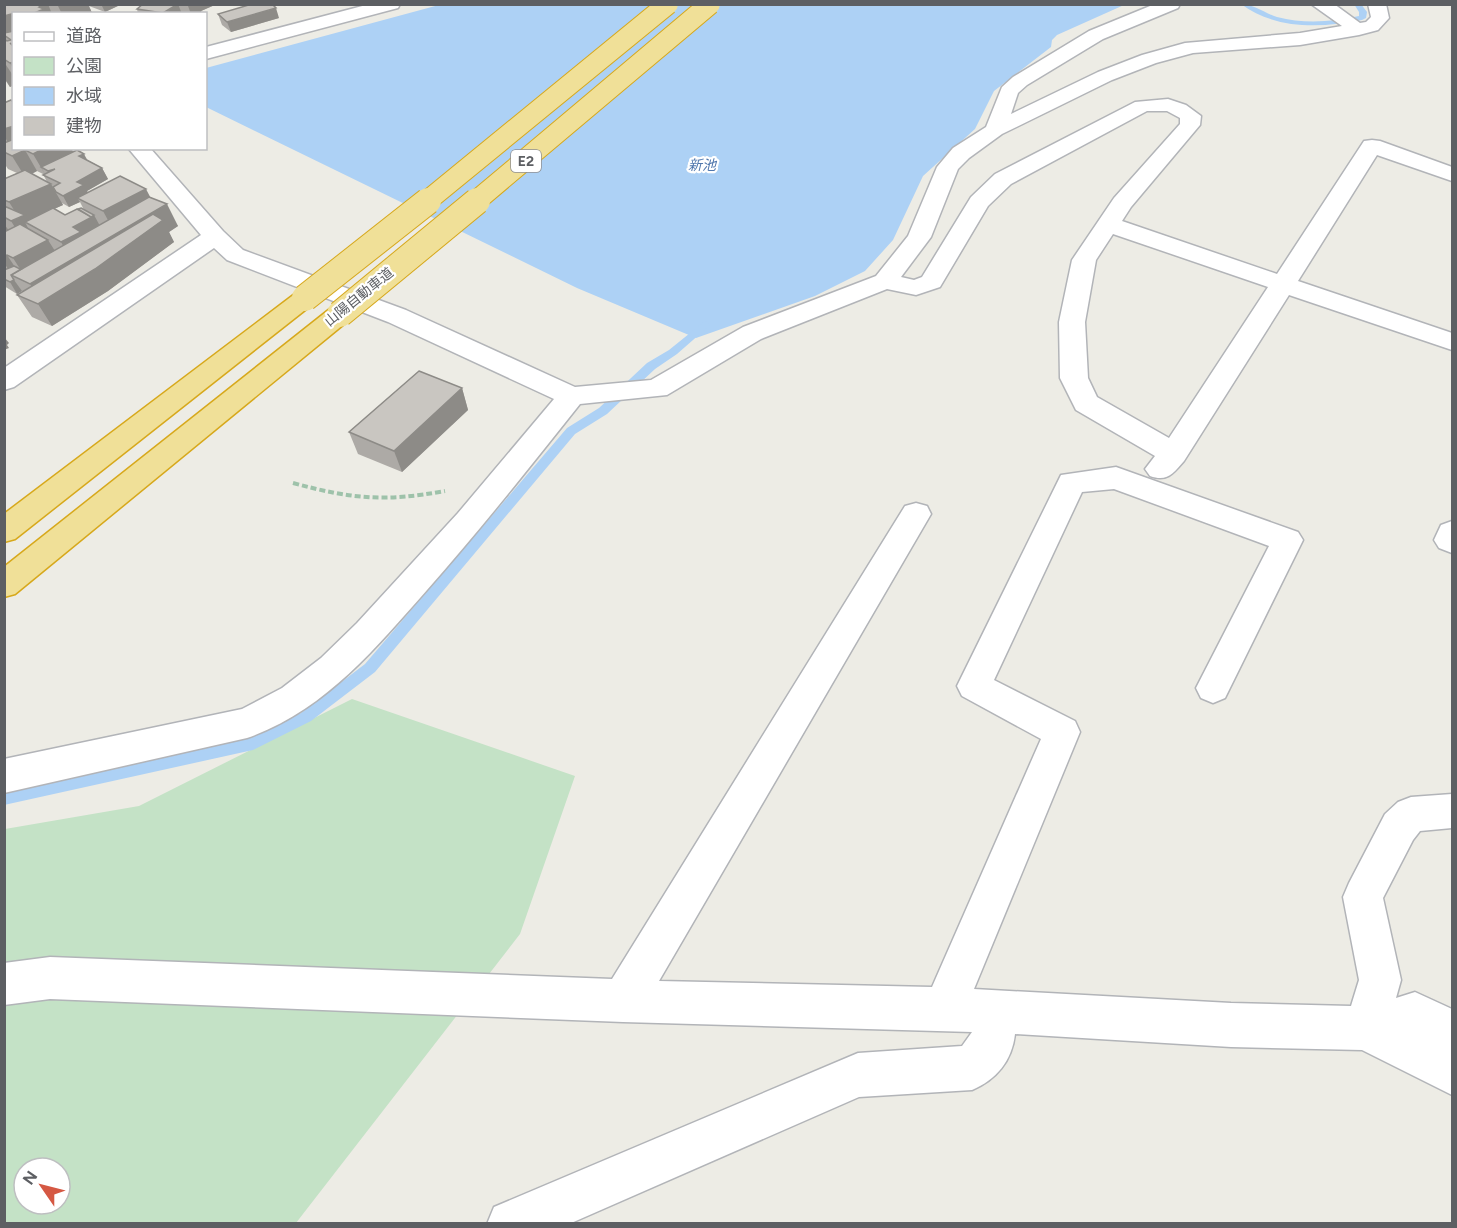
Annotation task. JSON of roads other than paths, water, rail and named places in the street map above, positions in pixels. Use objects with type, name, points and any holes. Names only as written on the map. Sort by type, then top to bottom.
[{"type":"highway","name":"E2","points":[[4,531],[497,146],[668,4]]},
{"type":"highway","name":"山陽自動車道","points":[[4,585],[519,167],[710,4]]},
{"type":"street","points":[[207,53],[392,4]]},
{"type":"street","points":[[995,130],[1010,92],[1020,81],[1096,35],[1172,4]]},
{"type":"street","points":[[1319,4],[1352,24]]},
{"type":"street","points":[[140,150],[215,236],[235,255],[397,316],[572,396],[657,389],[752,333],[885,281],[919,237],[948,167],[961,153],[995,130],[1105,76],[1149,59],[1192,47],[1300,39],[1352,24],[1372,26],[1380,18],[1377,4]]},
{"type":"street","points":[[885,281],[916,288],[931,282],[979,202],[1003,179],[1142,106],[1162,103],[1179,107],[1191,116],[1190,125],[1122,203],[1084,260],[1072,322],[1074,378],[1086,403],[1174,453]]},
{"type":"street","points":[[1143,489],[1174,453],[1372,146],[1452,174]]},
{"type":"street","points":[[1108,224],[1452,342]]},
{"type":"street","points":[[4,381],[215,236]]},
{"type":"street","points":[[4,776],[247,723],[277,711],[334,670],[462,530],[572,396]]},
{"type":"street","points":[[944,1010],[1062,732],[974,686],[1072,483],[1116,478],[1287,540],[1213,688]]},
{"type":"street","points":[[623,1001],[916,514]]},
{"type":"street","points":[[1452,533],[1450,540],[1452,541]]},
{"type":"street","points":[[1366,1028],[1380,980],[1362,897],[1399,827],[1412,814],[1452,811]]},
{"type":"street","points":[[4,984],[50,978],[623,1001],[997,1012],[1231,1025],[1366,1028],[1415,1014],[1452,1031]]},
{"type":"street","points":[[511,1224],[858,1075],[972,1068],[992,1046],[997,1012]]},
{"type":"street","points":[[1366,1028],[1452,1073]]},
{"type":"water","name":"新池","points":[[439,5],[1124,5],[1057,35],[1052,40],[1051,47],[994,91],[975,129],[923,176],[893,240],[865,271],[815,296],[696,338],[577,288],[207,107],[207,68]]},
{"type":"waterway","points":[[1244,4],[1272,18],[1316,24],[1362,18],[1363,12],[1357,4]]},
{"type":"waterway","points":[[4,798],[253,743],[306,717],[370,668],[571,431],[603,411],[651,366],[673,352],[705,324]]}]
